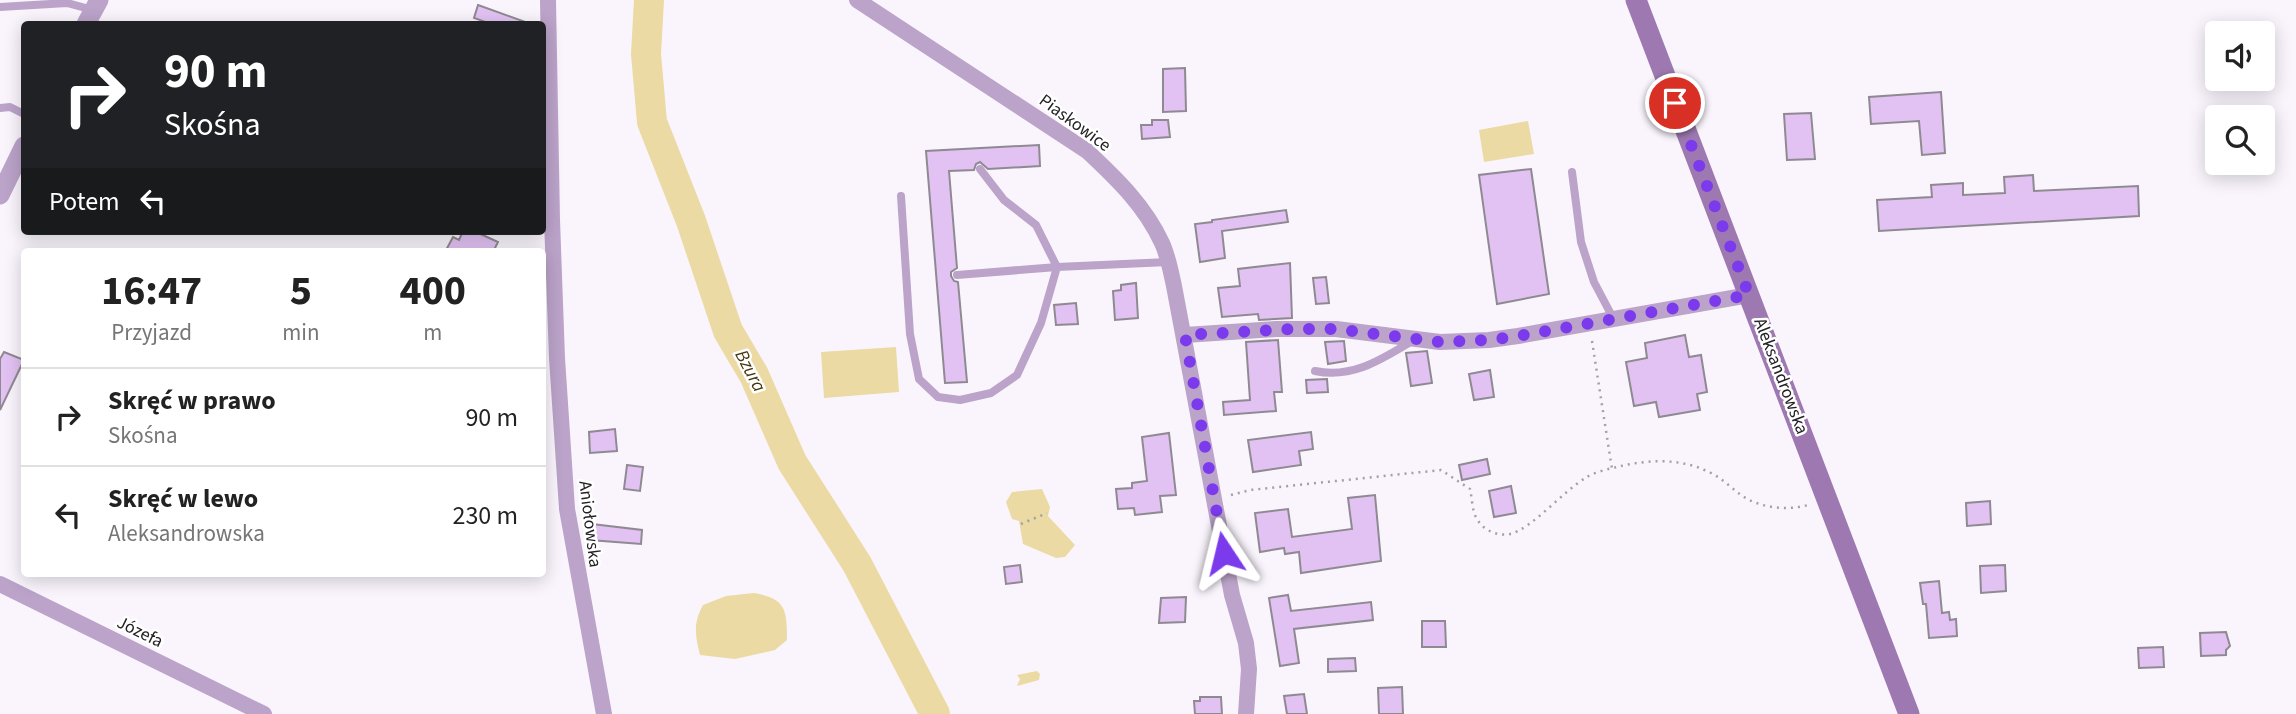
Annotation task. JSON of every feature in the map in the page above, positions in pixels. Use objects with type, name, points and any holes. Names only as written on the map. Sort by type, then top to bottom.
[{"type":"main road","name":"Aleksandrowska","points":[[1636,0],[1909,714]]},
{"type":"street","name":"Aniołowska","points":[[548,0],[555,303],[567,509],[604,714]]},
{"type":"street","name":"Piaskowice","points":[[858,0],[1087,151],[1140,205],[1163,246],[1185,335],[1232,596],[1246,643],[1249,669],[1246,714]]},
{"type":"street","points":[[0,195],[21,152]]},
{"type":"street","points":[[1185,335],[1323,328],[1440,342],[1489,340],[1749,295]]},
{"type":"street","name":"Józefa","points":[[0,584],[264,714]]},
{"type":"lane","points":[[0,6],[67,3],[93,11]]},
{"type":"lane","points":[[0,108],[10,107],[21,112]]},
{"type":"lane","points":[[901,196],[910,334],[919,379],[938,397],[960,400],[991,393],[1017,375],[1041,323],[1056,267],[1036,225],[1004,200],[980,169]]},
{"type":"lane","points":[[1572,172],[1581,243],[1594,282],[1613,318]]},
{"type":"lane","points":[[957,275],[1168,262]]},
{"type":"lane","points":[[1315,371],[1344,373],[1366,368],[1417,339]]},
{"type":"path","points":[[1589,323],[1612,469]]},
{"type":"path","points":[[1214,499],[1250,490],[1441,470],[1470,489],[1475,515],[1485,529],[1511,534],[1535,519],[1554,501],[1588,477],[1612,469],[1659,460],[1687,464],[1710,472],[1758,505],[1796,508],[1828,500]]},
{"type":"path","points":[[1021,523],[1047,513]]},
{"type":"shaded area","points":[[1528,121],[1534,154],[1484,162],[1479,130]]},
{"type":"shaded area","points":[[896,347],[899,392],[824,398],[821,352]]},
{"type":"shaded area","points":[[1042,489],[1050,507],[1048,516],[1075,545],[1065,557],[1056,558],[1023,544],[1019,521],[1012,519],[1006,502],[1012,492]]},
{"type":"shaded area","points":[[754,593],[779,602],[785,613],[787,640],[775,650],[735,659],[700,655],[696,629],[703,605],[726,596]]},
{"type":"shaded area","points":[[1037,671],[1040,674],[1039,680],[1017,686],[1020,679],[1017,675]]},
{"type":"building","points":[[478,5],[522,21],[482,21],[474,18]]},
{"type":"building","points":[[1185,68],[1186,111],[1163,112],[1163,69]]},
{"type":"building","points":[[1941,92],[1945,153],[1922,155],[1919,121],[1871,124],[1869,97]]},
{"type":"building","points":[[1811,113],[1815,159],[1787,160],[1784,114]]},
{"type":"building","points":[[1152,120],[1168,120],[1170,137],[1142,139],[1141,125],[1152,125]]},
{"type":"building","points":[[1039,145],[1040,166],[988,169],[980,162],[974,170],[949,171],[957,268],[951,272],[951,276],[958,282],[967,382],[945,383],[926,151]]},
{"type":"building","points":[[1531,169],[1549,294],[1497,304],[1479,175]]},
{"type":"building","points":[[2033,175],[2034,191],[2138,186],[2139,216],[1879,231],[1877,200],[1932,197],[1931,185],[1963,183],[1963,195],[2005,193],[2004,177]]},
{"type":"building","points":[[1286,210],[1288,222],[1222,231],[1225,258],[1200,262],[1195,224]]},
{"type":"building","points":[[461,235],[483,235],[498,242],[495,248],[447,248],[453,237],[459,240]]},
{"type":"building","points":[[1290,263],[1292,318],[1259,320],[1258,314],[1222,317],[1218,288],[1240,286],[1238,269]]},
{"type":"building","points":[[1326,277],[1329,303],[1316,304],[1313,278]]},
{"type":"building","points":[[1136,283],[1138,318],[1115,320],[1113,291],[1121,290],[1121,285]]},
{"type":"building","points":[[1076,303],[1078,324],[1056,325],[1054,305]]},
{"type":"building","points":[[1685,335],[1689,357],[1701,355],[1707,392],[1697,394],[1700,410],[1659,417],[1656,402],[1634,406],[1626,362],[1647,358],[1645,343]]},
{"type":"building","points":[[1278,340],[1282,392],[1274,392],[1276,411],[1224,415],[1223,402],[1250,400],[1246,342]]},
{"type":"building","points":[[1344,341],[1346,361],[1328,364],[1325,342]]},
{"type":"building","points":[[1427,351],[1432,383],[1411,386],[1406,353]]},
{"type":"building","points":[[4,352],[21,359],[21,366],[0,410],[0,359]]},
{"type":"building","points":[[1490,370],[1494,397],[1474,400],[1469,374]]},
{"type":"building","points":[[1327,379],[1328,392],[1307,393],[1306,380]]},
{"type":"building","points":[[615,429],[617,451],[590,453],[589,432]]},
{"type":"building","points":[[1311,432],[1313,449],[1299,451],[1301,465],[1253,472],[1248,440]]},
{"type":"building","points":[[1169,433],[1176,495],[1160,496],[1162,512],[1135,515],[1134,508],[1118,509],[1116,489],[1132,488],[1132,483],[1147,481],[1142,437]]},
{"type":"building","points":[[1487,459],[1490,474],[1462,480],[1459,465]]},
{"type":"building","points":[[627,465],[643,467],[640,491],[624,489]]},
{"type":"building","points":[[1511,486],[1516,513],[1494,517],[1489,491]]},
{"type":"building","points":[[1375,495],[1381,561],[1301,573],[1299,552],[1285,554],[1284,548],[1260,552],[1255,513],[1288,509],[1292,537],[1352,529],[1348,498]]},
{"type":"building","points":[[1990,501],[1991,524],[1967,526],[1966,503]]},
{"type":"building","points":[[592,524],[642,530],[641,544],[590,540]]},
{"type":"building","points":[[1020,565],[1022,582],[1006,584],[1004,567]]},
{"type":"building","points":[[2005,565],[2006,591],[1981,593],[1980,566]]},
{"type":"building","points":[[1939,581],[1942,613],[1949,612],[1950,620],[1956,619],[1957,636],[1929,638],[1926,604],[1923,604],[1920,583]]},
{"type":"building","points":[[1288,595],[1291,611],[1371,602],[1373,620],[1294,629],[1299,663],[1280,666],[1269,598]]},
{"type":"building","points":[[1186,597],[1185,622],[1159,623],[1161,598]]},
{"type":"building","points":[[1422,621],[1445,621],[1446,647],[1422,647]]},
{"type":"building","points":[[2226,632],[2230,646],[2226,655],[2201,656],[2200,633]]},
{"type":"building","points":[[2163,647],[2164,667],[2139,668],[2138,648]]},
{"type":"building","points":[[1355,658],[1356,671],[1328,672],[1328,659]]},
{"type":"building","points":[[1402,687],[1403,714],[1379,714],[1378,688]]},
{"type":"building","points":[[1304,694],[1307,714],[1287,714],[1284,696]]},
{"type":"building","points":[[1200,697],[1221,697],[1222,714],[1195,714],[1194,701],[1200,701]]},
{"type":"waterway","name":"Bzura","points":[[649,0],[646,54],[652,122],[691,221],[728,331],[754,375],[792,462],[857,564],[935,714]]},
{"type":"route","points":[[1224,553],[1185,335],[1311,328],[1440,342],[1489,340],[1749,295],[1675,103]]}]
